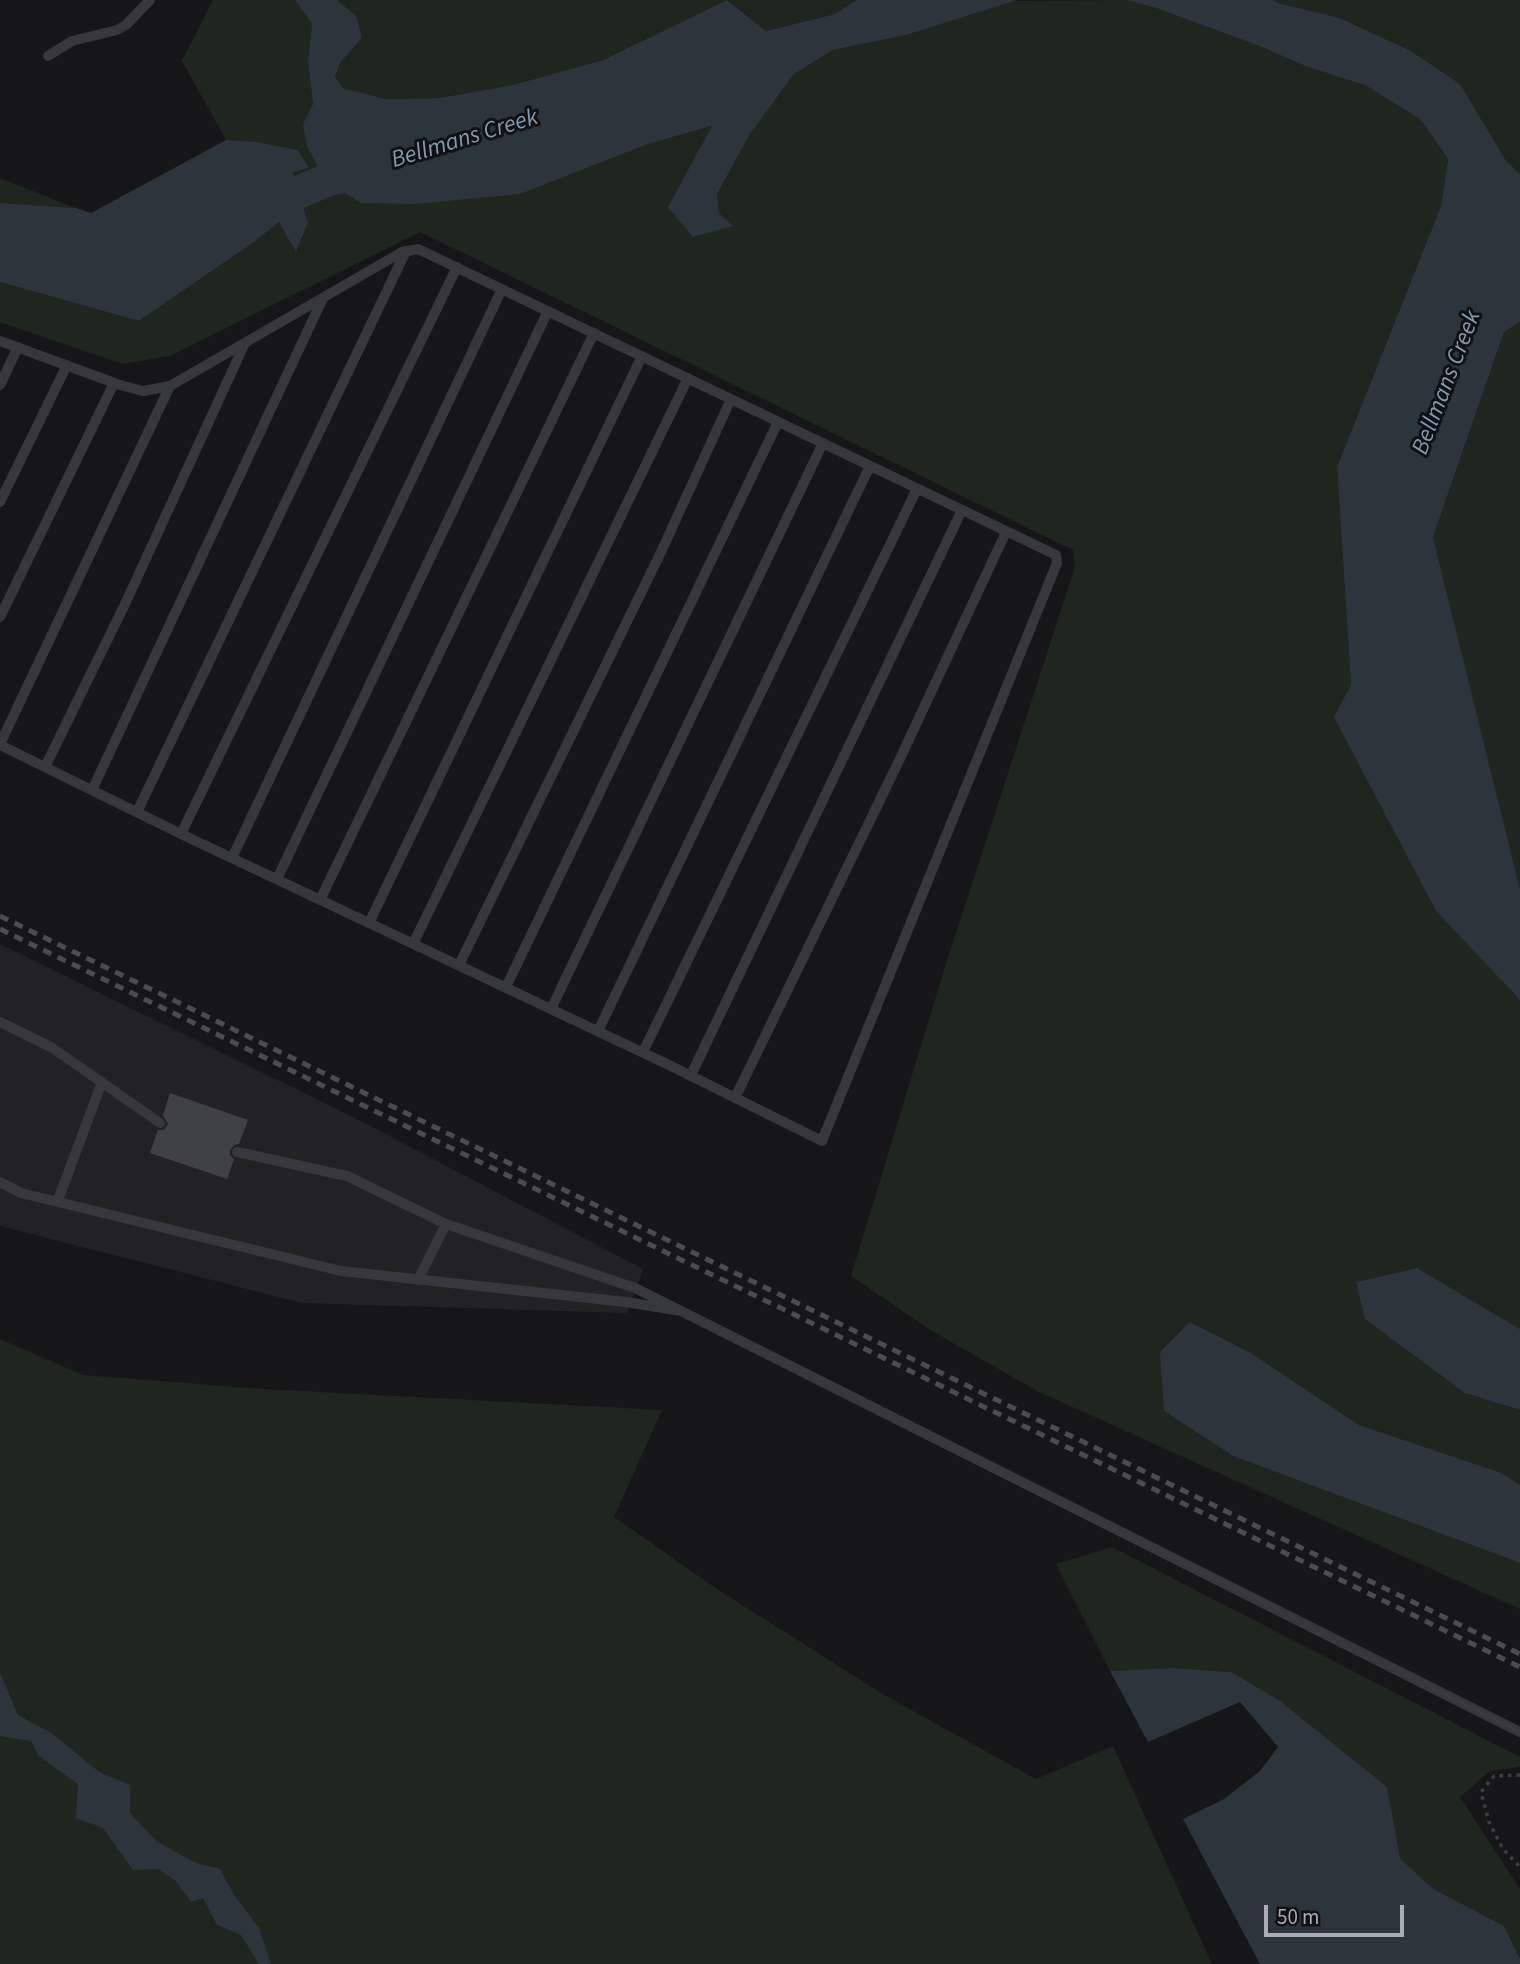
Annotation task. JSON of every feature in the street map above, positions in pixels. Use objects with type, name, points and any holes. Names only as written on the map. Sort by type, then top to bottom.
[{"type":"lane","points":[[48,56],[72,41],[117,30],[126,25],[150,0]]},
{"type":"lane","points":[[0,341],[143,391],[170,386],[406,251],[418,249],[1056,555],[1057,563],[822,1141],[643,1052],[181,834],[0,745],[170,386]]},
{"type":"lane","points":[[137,812],[406,251]]},
{"type":"lane","points":[[181,834],[457,267]]},
{"type":"lane","points":[[232,858],[502,289]]},
{"type":"lane","points":[[92,790],[323,297]]},
{"type":"lane","points":[[277,879],[548,311]]},
{"type":"lane","points":[[320,900],[594,333]]},
{"type":"lane","points":[[45,767],[126,602],[244,343]]},
{"type":"lane","points":[[0,385],[18,347]]},
{"type":"lane","points":[[369,923],[642,356]]},
{"type":"lane","points":[[0,502],[67,365]]},
{"type":"lane","points":[[413,944],[688,378]]},
{"type":"lane","points":[[0,617],[114,383]]},
{"type":"lane","points":[[459,965],[661,552],[731,399]]},
{"type":"lane","points":[[506,987],[778,422]]},
{"type":"lane","points":[[551,1009],[823,443]]},
{"type":"lane","points":[[598,1031],[870,466]]},
{"type":"lane","points":[[643,1052],[917,489]]},
{"type":"lane","points":[[691,1076],[962,510]]},
{"type":"lane","points":[[735,1098],[897,765],[1006,531]]},
{"type":"lane","points":[[0,1022],[51,1047],[160,1123]]},
{"type":"lane","points":[[58,1200],[102,1082]]},
{"type":"lane","points":[[237,1152],[347,1176],[446,1224],[635,1288],[1520,1732]]},
{"type":"lane","points":[[0,1182],[21,1193],[341,1271],[626,1302],[681,1311]]},
{"type":"lane","points":[[418,1280],[446,1224]]},
{"type":"path","points":[[1520,1775],[1494,1776],[1481,1792],[1489,1822],[1503,1849],[1520,1867]]},
{"type":"shaded area","points":[[213,0],[295,0],[312,24],[308,62],[313,104],[303,124],[645,145],[713,126],[668,207],[733,226],[719,213],[717,194],[750,134],[794,74],[833,50],[906,35],[1009,1],[1126,0],[1156,8],[1262,47],[1305,66],[1367,86],[1421,120],[1448,159],[1441,206],[1337,467],[1351,685],[1335,717],[1436,911],[1520,1000],[1520,1329],[1417,1268],[1356,1282],[1366,1319],[1465,1393],[1520,1410],[1520,1485],[1502,1473],[1359,1425],[1251,1353],[1191,1322],[1164,1411],[1233,1456],[1520,1563],[1520,1609],[1037,1391],[932,1331],[851,1276],[944,970],[1075,567],[1073,550],[420,232],[170,356],[122,364],[0,322],[0,282],[139,321],[279,222],[297,251],[308,223],[293,172],[308,168],[298,150],[257,142],[226,140],[182,61]]},
{"type":"shaded area","points":[[337,0],[727,0],[603,60],[513,85],[439,98],[386,99],[343,88],[335,77],[340,63],[362,38],[357,17]]},
{"type":"shaded area","points":[[728,0],[856,0],[835,14],[766,31]]},
{"type":"shaded area","points":[[1273,0],[1520,0],[1520,174],[1505,159],[1460,84],[1411,51],[1340,18]]},
{"type":"shaded area","points":[[0,178],[76,208],[0,203]]},
{"type":"shaded area","points":[[1520,322],[1520,889],[1433,537],[1504,332]]},
{"type":"shaded area","points":[[0,944],[359,1120],[643,1269],[627,1313],[302,1303],[0,1226]]},
{"type":"shaded area","points":[[0,1339],[83,1375],[262,1389],[662,1410],[614,1517],[717,1589],[886,1696],[1036,1779],[1113,1746],[1212,1964],[0,1964]]},
{"type":"shaded area","points":[[1112,1547],[1520,1757],[1520,1767],[1490,1771],[1460,1797],[1520,1889],[1520,1959],[1504,1926],[1432,1888],[1400,1858],[1386,1787],[1231,1672],[1172,1668],[1110,1671],[1056,1564]]},
{"type":"water","points":[[295,0],[337,0],[357,17],[362,38],[340,63],[335,77],[343,88],[386,99],[439,98],[513,85],[603,60],[727,0],[766,31],[835,14],[856,0],[1017,0],[906,35],[833,50],[794,74],[750,134],[717,194],[719,213],[733,226],[693,237],[668,207],[712,126],[645,145],[520,194],[415,204],[361,203],[325,181],[307,146],[303,124],[313,104],[308,62],[312,24]]},
{"type":"water","points":[[1126,0],[1273,0],[1340,18],[1411,51],[1460,84],[1505,159],[1520,174],[1520,322],[1504,332],[1433,537],[1520,889],[1520,1000],[1436,911],[1334,717],[1351,685],[1337,467],[1441,206],[1448,159],[1421,120],[1367,86],[1305,66],[1262,47],[1156,8]]},
{"type":"water","points":[[226,140],[257,142],[298,150],[309,168],[293,172],[308,223],[296,252],[279,222],[139,321],[0,282],[0,203],[76,208],[91,213]]},
{"type":"water","points":[[1417,1268],[1520,1329],[1520,1410],[1465,1393],[1365,1319],[1356,1282]]},
{"type":"water","points":[[1190,1322],[1251,1353],[1359,1425],[1502,1473],[1520,1485],[1520,1563],[1233,1456],[1164,1411],[1160,1352]]},
{"type":"water","points":[[1172,1668],[1231,1672],[1280,1701],[1387,1787],[1400,1858],[1432,1888],[1504,1926],[1520,1964],[1260,1964],[1183,1819],[1224,1799],[1260,1771],[1278,1747],[1240,1702],[1148,1742],[1110,1671]]},
{"type":"water","points":[[0,1673],[18,1715],[53,1734],[99,1772],[130,1785],[130,1813],[156,1841],[196,1863],[220,1869],[234,1895],[259,1928],[271,1964],[259,1964],[241,1935],[217,1925],[203,1898],[191,1902],[176,1881],[158,1869],[133,1870],[103,1828],[76,1818],[78,1784],[39,1756],[31,1741],[0,1736]]},
{"type":"building","points":[[170,1093],[248,1120],[239,1144],[230,1150],[234,1159],[227,1179],[150,1153],[158,1130],[164,1130],[168,1124],[163,1115]]},
{"type":"waterway","name":"Bellmans Creek","points":[[257,210],[325,181],[367,168]]},
{"type":"railway","points":[[0,916],[1520,1654]]},
{"type":"railway","points":[[0,929],[1520,1667]]}]
